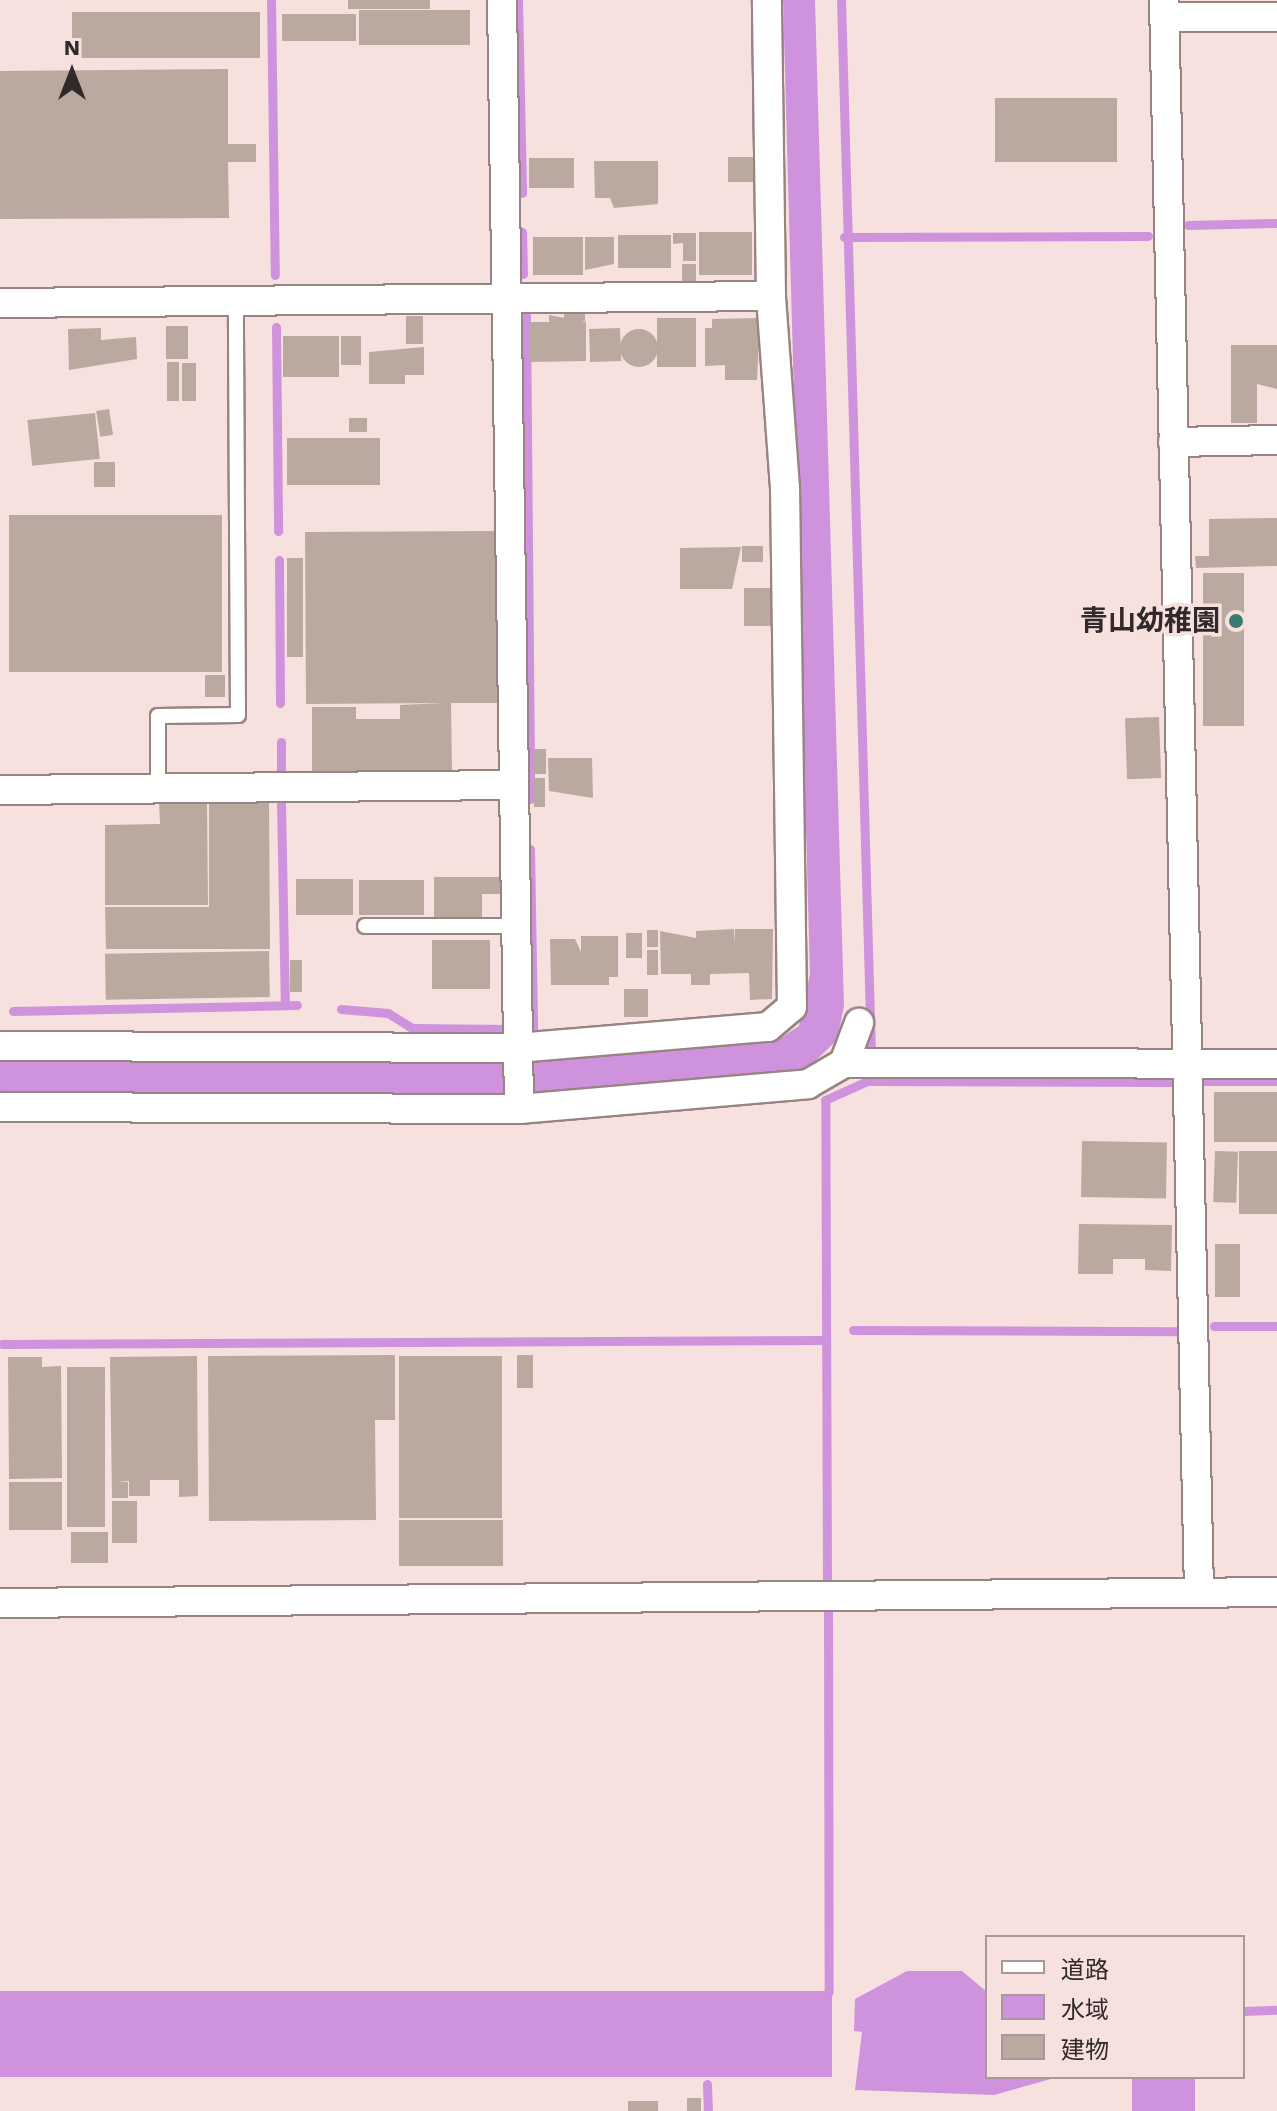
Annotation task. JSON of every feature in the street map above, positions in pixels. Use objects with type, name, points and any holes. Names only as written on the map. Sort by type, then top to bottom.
[{"type":"street","points":[[502,0],[518,1104]]},
{"type":"street","points":[[0,1046],[517,1052],[768,1027],[792,1007],[785,488],[771,296],[767,0]]},
{"type":"street","points":[[1199,1593],[1164,9],[1277,17]]},
{"type":"street","points":[[0,303],[506,296],[771,296]]},
{"type":"street","points":[[1173,442],[1277,440]]},
{"type":"street","points":[[0,790],[514,785]]},
{"type":"street","points":[[844,1063],[859,1023]]},
{"type":"street","points":[[0,1107],[518,1104],[808,1084],[844,1063],[1277,1064]]},
{"type":"street","points":[[0,1603],[1277,1592]]},
{"type":"lane","points":[[158,789],[158,716],[238,715],[236,300]]},
{"type":"lane","points":[[365,926],[516,926]]},
{"type":"water","points":[[783,0],[815,0],[844,1006],[837,1040],[803,1073],[538,1097],[0,1091],[0,1059],[557,1058],[782,1037],[799,1026],[810,974]]},
{"type":"water","points":[[907,1971],[962,1971],[985,1990],[985,2079],[1051,2079],[994,2095],[855,2090],[862,2032],[854,2031],[855,1999]]},
{"type":"water","points":[[0,1991],[832,1991],[832,2077],[0,2077]]},
{"type":"water","points":[[1132,2079],[1195,2079],[1195,2111],[1132,2111]]},
{"type":"building","points":[[348,0],[430,0],[430,9],[348,9]]},
{"type":"building","points":[[359,10],[470,10],[470,45],[359,45]]},
{"type":"building","points":[[72,12],[260,12],[260,58],[72,58]]},
{"type":"building","points":[[282,14],[356,14],[356,41],[282,41]]},
{"type":"building","points":[[228,69],[228,144],[256,144],[256,162],[228,162],[229,218],[0,219],[0,71]]},
{"type":"building","points":[[995,98],[1117,98],[1117,162],[995,162]]},
{"type":"building","points":[[728,157],[755,157],[755,182],[728,182]]},
{"type":"building","points":[[529,158],[574,158],[574,188],[529,188]]},
{"type":"building","points":[[594,161],[658,161],[658,204],[614,208],[610,198],[595,198]]},
{"type":"building","points":[[699,232],[752,232],[752,275],[699,275]]},
{"type":"building","points":[[673,233],[696,233],[696,261],[683,261],[683,243],[673,244]]},
{"type":"building","points":[[618,235],[671,235],[671,268],[618,268]]},
{"type":"building","points":[[533,237],[583,237],[583,275],[533,275]]},
{"type":"building","points":[[585,237],[614,237],[614,264],[585,270]]},
{"type":"building","points":[[682,264],[696,264],[696,285],[682,285]]},
{"type":"building","points":[[564,306],[585,306],[585,321],[564,321]]},
{"type":"building","points":[[549,315],[586,322],[586,361],[530,362],[530,322],[549,322]]},
{"type":"building","points":[[406,316],[423,316],[423,344],[406,344]]},
{"type":"building","points":[[657,318],[696,318],[696,367],[657,367]]},
{"type":"building","points":[[760,318],[757,380],[725,380],[725,365],[705,366],[705,328],[712,328],[712,319]]},
{"type":"building","points":[[166,326],[188,326],[188,359],[166,359]]},
{"type":"building","points":[[101,328],[101,340],[136,337],[137,359],[69,370],[68,329]]},
{"type":"building","points":[[620,328],[621,361],[590,362],[589,329]]},
{"type":"building","points":[[639,329],[653,334],[658,348],[653,362],[639,367],[625,362],[620,348],[625,334]]},
{"type":"building","points":[[283,336],[339,336],[339,377],[283,377]]},
{"type":"building","points":[[341,336],[361,336],[361,365],[341,365]]},
{"type":"building","points":[[1231,345],[1277,345],[1277,389],[1257,384],[1257,423],[1231,423]]},
{"type":"building","points":[[424,347],[424,375],[405,375],[405,384],[369,384],[369,352]]},
{"type":"building","points":[[167,362],[179,362],[179,401],[167,401]]},
{"type":"building","points":[[182,363],[196,363],[196,401],[182,401]]},
{"type":"building","points":[[109,409],[113,435],[100,437],[96,411]]},
{"type":"building","points":[[95,413],[100,459],[32,466],[27,420]]},
{"type":"building","points":[[349,418],[367,418],[367,432],[349,432]]},
{"type":"building","points":[[287,438],[380,438],[380,485],[287,485]]},
{"type":"building","points":[[94,462],[115,462],[115,487],[94,487]]},
{"type":"building","points":[[9,515],[222,515],[222,672],[9,672]]},
{"type":"building","points":[[1277,518],[1277,566],[1196,568],[1195,556],[1209,556],[1209,519]]},
{"type":"building","points":[[496,531],[497,703],[451,703],[452,771],[312,772],[312,707],[356,707],[356,719],[400,719],[400,705],[444,703],[306,704],[305,532]]},
{"type":"building","points":[[742,546],[763,546],[763,562],[742,562]]},
{"type":"building","points":[[741,547],[732,589],[680,589],[680,548]]},
{"type":"building","points":[[287,558],[303,558],[303,657],[287,657]]},
{"type":"building","points":[[1203,573],[1244,573],[1244,726],[1203,726]]},
{"type":"building","points":[[744,588],[771,588],[771,626],[744,626]]},
{"type":"building","points":[[205,675],[225,675],[225,697],[205,697]]},
{"type":"building","points":[[1159,717],[1161,778],[1127,779],[1125,718]]},
{"type":"building","points":[[534,749],[546,749],[546,774],[534,774]]},
{"type":"building","points":[[548,758],[592,758],[593,798],[549,791]]},
{"type":"building","points":[[534,778],[545,778],[545,807],[534,807]]},
{"type":"building","points":[[207,801],[208,905],[105,905],[105,825],[160,824],[159,802]]},
{"type":"building","points":[[209,803],[269,803],[270,949],[106,949],[105,907],[209,907]]},
{"type":"building","points":[[434,877],[500,877],[500,894],[482,894],[482,917],[434,917]]},
{"type":"building","points":[[296,879],[353,879],[353,915],[296,915]]},
{"type":"building","points":[[359,880],[424,880],[424,915],[359,915]]},
{"type":"building","points":[[734,929],[734,944],[735,929],[773,929],[772,999],[750,1000],[749,973],[710,974],[710,985],[691,985],[691,974],[661,974],[660,931],[696,938],[696,931]]},
{"type":"building","points":[[647,930],[658,930],[658,947],[647,947]]},
{"type":"building","points":[[626,933],[642,933],[642,958],[626,958]]},
{"type":"building","points":[[581,936],[618,936],[618,977],[609,977],[609,985],[551,985],[550,939],[575,939],[581,952]]},
{"type":"building","points":[[432,940],[490,940],[490,989],[432,989]]},
{"type":"building","points":[[647,950],[658,950],[658,975],[647,975]]},
{"type":"building","points":[[269,951],[270,997],[106,1000],[105,954]]},
{"type":"building","points":[[290,960],[302,960],[302,992],[290,992]]},
{"type":"building","points":[[624,989],[648,989],[648,1017],[624,1017]]},
{"type":"building","points":[[1214,1092],[1277,1092],[1277,1142],[1214,1142]]},
{"type":"building","points":[[1082,1141],[1167,1142],[1166,1198],[1081,1197]]},
{"type":"building","points":[[1215,1151],[1238,1152],[1236,1203],[1213,1202]]},
{"type":"building","points":[[1239,1151],[1277,1151],[1277,1214],[1239,1214]]},
{"type":"building","points":[[1079,1224],[1172,1225],[1171,1271],[1145,1270],[1145,1259],[1113,1259],[1113,1274],[1078,1274]]},
{"type":"building","points":[[1215,1244],[1240,1244],[1240,1297],[1215,1297]]},
{"type":"building","points":[[395,1355],[395,1420],[375,1420],[376,1520],[209,1521],[208,1356]]},
{"type":"building","points":[[517,1355],[533,1355],[533,1388],[517,1388]]},
{"type":"building","points":[[197,1356],[198,1496],[179,1497],[179,1480],[150,1480],[150,1496],[129,1496],[129,1481],[117,1481],[128,1482],[128,1498],[112,1498],[110,1357]]},
{"type":"building","points":[[399,1356],[502,1356],[502,1518],[399,1518]]},
{"type":"building","points":[[8,1357],[42,1357],[42,1367],[61,1366],[62,1478],[9,1479]]},
{"type":"building","points":[[67,1367],[105,1367],[105,1527],[67,1527]]},
{"type":"building","points":[[9,1482],[62,1482],[62,1530],[9,1530]]},
{"type":"building","points":[[112,1501],[137,1501],[137,1543],[112,1543]]},
{"type":"building","points":[[399,1520],[503,1520],[503,1566],[399,1566]]},
{"type":"building","points":[[71,1532],[108,1532],[108,1563],[71,1563]]},
{"type":"building","points":[[687,2098],[701,2098],[701,2111],[687,2111]]},
{"type":"building","points":[[628,2101],[658,2101],[658,2111],[628,2111]]},
{"type":"waterway","points":[[271,0],[275,275]]},
{"type":"waterway","points":[[518,0],[522,193]]},
{"type":"waterway","points":[[841,0],[871,1054]]},
{"type":"waterway","points":[[1188,225],[1277,223]]},
{"type":"waterway","points":[[522,232],[523,274]]},
{"type":"waterway","points":[[844,237],[1148,236]]},
{"type":"waterway","points":[[526,314],[530,799]]},
{"type":"waterway","points":[[276,327],[278,531]]},
{"type":"waterway","points":[[279,560],[280,703]]},
{"type":"waterway","points":[[281,742],[281,780]]},
{"type":"waterway","points":[[281,803],[285,1004]]},
{"type":"waterway","points":[[530,849],[533,1029]]},
{"type":"waterway","points":[[13,1011],[297,1005]]},
{"type":"waterway","points":[[341,1009],[388,1013],[412,1028],[509,1029]]},
{"type":"waterway","points":[[827,1581],[825,1100],[867,1081],[1170,1082]]},
{"type":"waterway","points":[[1205,1081],[1277,1081]]},
{"type":"waterway","points":[[1214,1326],[1277,1326]]},
{"type":"waterway","points":[[853,1330],[1176,1331]]},
{"type":"waterway","points":[[2,1344],[826,1340]]},
{"type":"waterway","points":[[828,1609],[829,1992]]},
{"type":"waterway","points":[[1245,2011],[1277,2010]]},
{"type":"waterway","points":[[707,2084],[708,2111]]},
{"type":"place","name":"青山幼稚園","points":[[1236,621]]}]
